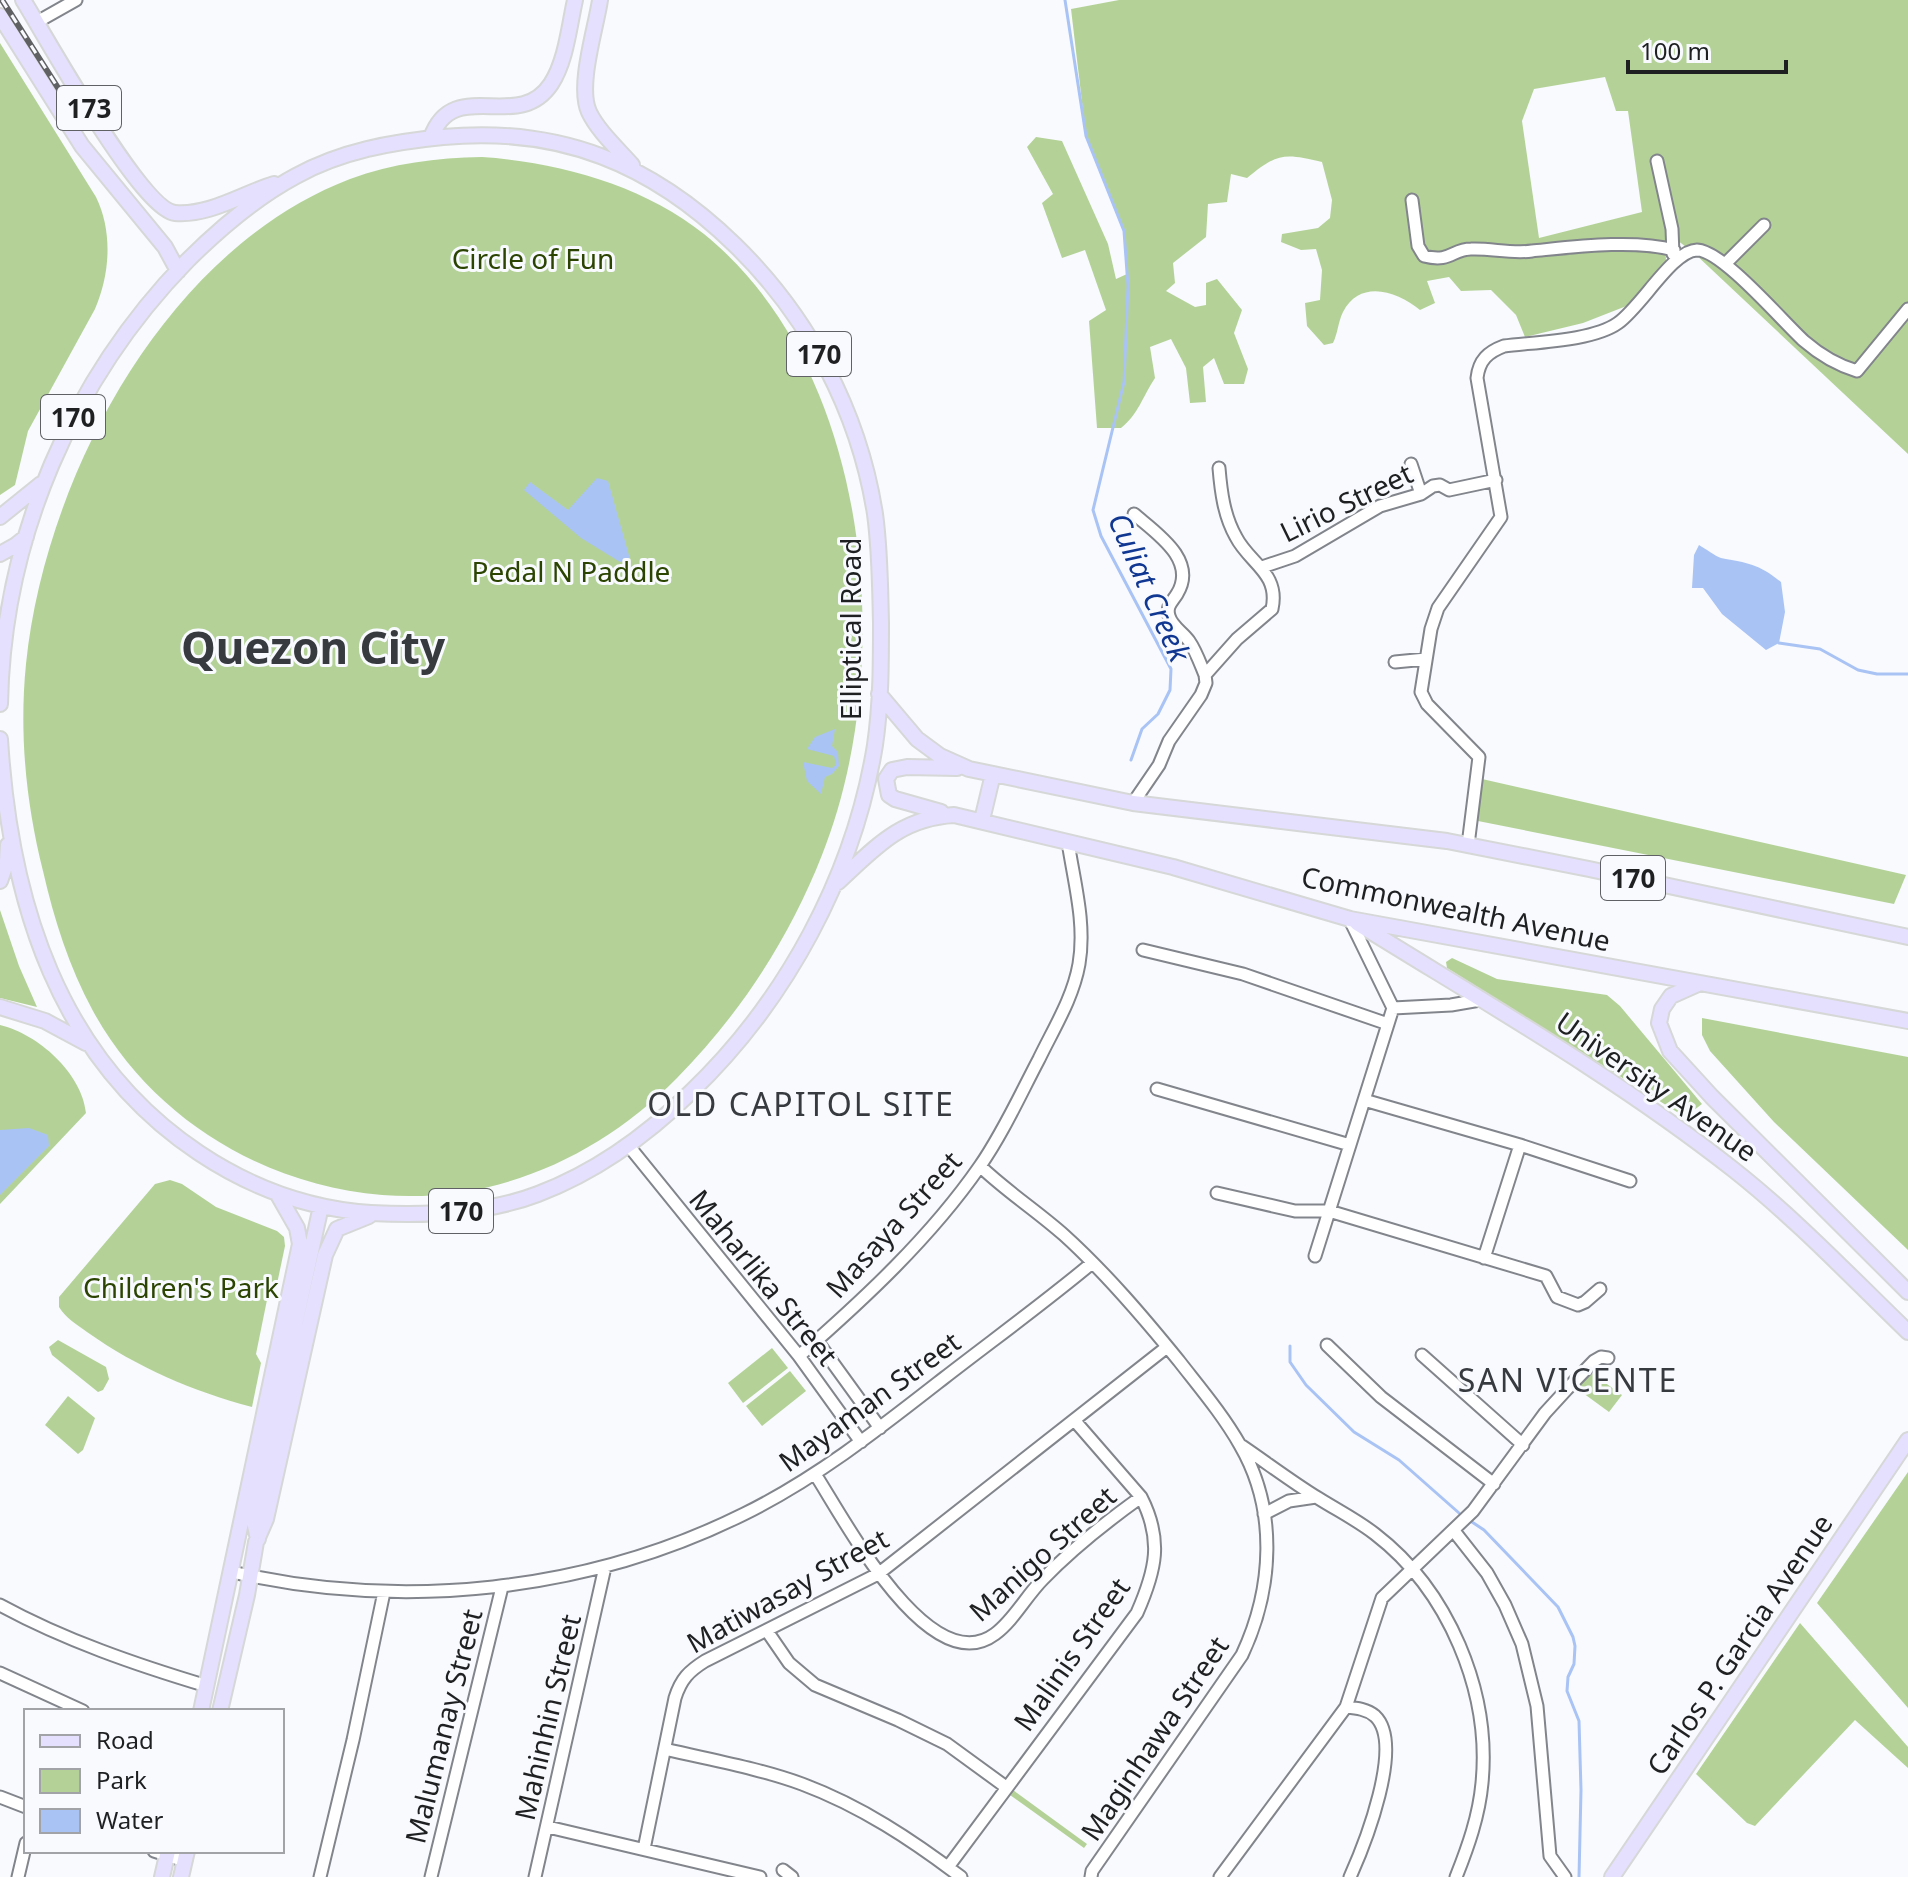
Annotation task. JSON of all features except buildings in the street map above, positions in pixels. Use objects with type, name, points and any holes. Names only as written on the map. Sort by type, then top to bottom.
[{"type":"main road","name":"173","points":[[23,0],[144,191],[166,211],[176,213],[215,207],[290,179]]},
{"type":"main road","points":[[431,138],[436,123],[454,109],[521,106],[543,94],[557,72],[575,0]]},
{"type":"main road","points":[[600,0],[586,103],[597,125],[637,172]]},
{"type":"main road","name":"173","points":[[0,16],[82,146],[165,247],[178,271]]},
{"type":"main road","points":[[82,146],[92,152],[100,150],[105,133]]},
{"type":"main road","name":"Elliptical Road","points":[[0,704],[6,629],[26,536],[44,481],[73,417],[104,363],[146,306],[231,221],[290,179],[361,150],[431,138],[489,134],[548,140],[594,152],[637,172],[691,207],[752,263],[799,322],[838,392],[861,453],[874,512],[880,573],[877,734],[863,803],[831,888],[792,967],[742,1038],[680,1103],[628,1145],[576,1178],[516,1201],[446,1213],[376,1213],[321,1206],[236,1176],[174,1137],[124,1091],[87,1043],[52,977],[38,942],[9,836],[0,739]]},
{"type":"main road","name":"170","points":[[0,517],[44,481]]},
{"type":"main road","points":[[0,554],[26,536]]},
{"type":"main road","name":"170","points":[[0,614],[6,629]]},
{"type":"main road","name":"Commonwealth Avenue","points":[[879,694],[917,739],[940,756],[969,769],[1133,803],[1468,845],[1908,937]]},
{"type":"main road","points":[[954,815],[895,799],[886,787],[886,779],[892,770],[907,767],[969,769]]},
{"type":"main road","points":[[982,820],[993,774]]},
{"type":"main road","name":"Commonwealth Avenue","points":[[831,888],[885,839],[906,826],[931,816],[954,815],[1173,867],[1350,919],[1908,1021]]},
{"type":"main road","points":[[0,881],[7,861],[9,836]]},
{"type":"main road","name":"University Avenue","points":[[1350,919],[1622,1090],[1734,1170],[1768,1197],[1908,1332]]},
{"type":"main road","name":"University Avenue","points":[[1701,983],[1671,996],[1662,1009],[1659,1023],[1670,1051],[1723,1109],[1908,1292]]},
{"type":"main road","points":[[0,1007],[45,1021],[87,1043]]},
{"type":"main road","points":[[258,1539],[253,1517],[307,1245],[277,1193]]},
{"type":"main road","points":[[201,1709],[241,1532],[245,1499],[307,1245],[321,1206]]},
{"type":"main road","points":[[220,1709],[325,1255],[337,1229],[376,1213]]},
{"type":"main road","name":"Carlos P. Garcia Avenue","points":[[1612,1877],[1908,1440]]},
{"type":"main road","points":[[241,1532],[253,1517]]},
{"type":"main road","points":[[162,1877],[163,1853]]},
{"type":"main road","points":[[181,1877],[186,1856]]},
{"type":"street","points":[[37,22],[76,0]]},
{"type":"street","points":[[1468,845],[1479,757],[1421,692],[1438,608],[1501,517],[1477,378],[1478,368],[1492,351],[1504,346],[1610,329],[1656,286],[1672,262],[1674,250],[1657,161]]},
{"type":"street","points":[[1412,200],[1418,246],[1428,257],[1442,259],[1469,248],[1492,252],[1531,252],[1559,247],[1658,245],[1674,250]]},
{"type":"street","points":[[1725,264],[1764,225]]},
{"type":"street","points":[[1672,262],[1694,250],[1705,251],[1725,264],[1806,343],[1841,366],[1857,371],[1908,309]]},
{"type":"street","points":[[1411,464],[1421,494]]},
{"type":"street","points":[[1205,675],[1237,639],[1272,609],[1273,594],[1262,567],[1235,535],[1224,508],[1219,468]]},
{"type":"street","name":"Lirio Street","points":[[1262,567],[1295,556],[1380,506],[1440,485],[1449,490],[1496,480]]},
{"type":"street","points":[[1133,803],[1151,778],[1175,730],[1204,688],[1205,675],[1191,644],[1168,615],[1170,602],[1177,594],[1183,575],[1175,550],[1134,514]]},
{"type":"street","points":[[1395,662],[1426,659]]},
{"type":"street","name":"Masaya Street","points":[[799,1356],[906,1254],[980,1166],[1012,1110],[1068,1001],[1074,983],[1081,933],[1068,842]]},
{"type":"street","points":[[1315,1256],[1393,1008],[1350,919]]},
{"type":"street","points":[[1143,950],[1243,974],[1388,1024]]},
{"type":"street","points":[[1393,1008],[1480,1000]]},
{"type":"street","points":[[1157,1089],[1350,1145]]},
{"type":"street","points":[[1364,1100],[1630,1181]]},
{"type":"street","name":"Maharlika Street","points":[[628,1145],[799,1356],[861,1442]]},
{"type":"street","points":[[1484,1258],[1520,1145]]},
{"type":"street","name":"Maginhawa Street","points":[[980,1166],[1065,1236],[1167,1347],[1239,1443],[1251,1468],[1264,1514],[1267,1551],[1264,1587],[1256,1622],[1242,1655],[1088,1875]]},
{"type":"street","points":[[1217,1193],[1295,1211],[1329,1211],[1546,1276],[1557,1297],[1578,1305],[1600,1289]]},
{"type":"street","name":"Mayaman Street","points":[[232,1572],[318,1587],[384,1592],[502,1587],[605,1567],[701,1534],[815,1474],[880,1428],[1092,1263]]},
{"type":"street","name":"Maharlika Street","points":[[817,1341],[880,1428]]},
{"type":"street","points":[[1327,1345],[1381,1397],[1494,1484]]},
{"type":"street","name":"Matiwasay Street","points":[[644,1849],[675,1698],[687,1673],[878,1574],[1167,1347]]},
{"type":"street","points":[[1422,1355],[1523,1445]]},
{"type":"street","points":[[1220,1877],[1346,1707],[1377,1607],[1400,1579],[1454,1531],[1567,1389],[1594,1361],[1601,1357],[1608,1358]]},
{"type":"street","name":"Malinis Street","points":[[948,1867],[1137,1613],[1152,1580],[1155,1555],[1151,1520],[1141,1497],[1075,1421]]},
{"type":"street","points":[[1239,1443],[1377,1535],[1411,1569],[1452,1630],[1474,1684],[1481,1732],[1482,1781],[1469,1845],[1456,1877]]},
{"type":"street","name":"Manigo Street","points":[[815,1474],[878,1574],[897,1598],[932,1628],[964,1641],[980,1642],[993,1636],[1062,1559],[1141,1497]]},
{"type":"street","points":[[1264,1514],[1289,1501],[1316,1497]]},
{"type":"street","points":[[1454,1531],[1487,1573],[1522,1644],[1537,1706],[1550,1856],[1565,1877]]},
{"type":"street","name":"Mahinhin Street","points":[[535,1877],[605,1567]]},
{"type":"street","name":"Malumanay Street","points":[[431,1877],[502,1587]]},
{"type":"street","points":[[320,1877],[384,1592]]},
{"type":"street","points":[[0,1605],[101,1650],[207,1686]]},
{"type":"street","points":[[767,1631],[789,1663],[815,1685],[947,1744],[1006,1787]]},
{"type":"street","points":[[0,1673],[79,1709]]},
{"type":"street","points":[[1346,1707],[1365,1710],[1376,1717],[1383,1729],[1384,1743],[1379,1803],[1350,1877]]},
{"type":"street","points":[[665,1749],[782,1777],[817,1790],[874,1818],[961,1877]]},
{"type":"street","points":[[0,1797],[24,1806]]},
{"type":"street","points":[[548,1827],[760,1877]]},
{"type":"street","points":[[18,1877],[24,1852]]},
{"type":"green space","points":[[1119,0],[1908,0],[1908,454],[1694,253],[1665,231],[1666,261],[1629,305],[1583,323],[1525,337],[1516,315],[1491,290],[1461,291],[1449,277],[1427,281],[1435,303],[1420,310],[1390,294],[1369,292],[1359,295],[1343,312],[1333,343],[1324,345],[1307,326],[1305,303],[1320,300],[1322,270],[1316,249],[1301,250],[1281,242],[1282,234],[1318,228],[1330,218],[1332,200],[1322,162],[1298,157],[1274,160],[1247,178],[1231,174],[1227,202],[1208,204],[1206,237],[1173,263],[1175,283],[1166,291],[1195,307],[1206,305],[1206,283],[1217,279],[1242,310],[1234,333],[1248,369],[1244,384],[1224,384],[1214,358],[1203,367],[1206,402],[1190,403],[1186,368],[1171,339],[1150,347],[1155,378],[1132,417],[1121,428],[1097,428],[1089,321],[1106,310],[1085,250],[1062,258],[1042,203],[1053,194],[1027,147],[1036,137],[1062,141],[1108,244],[1116,279],[1127,274],[1124,231],[1086,136],[1071,9]],"holes":[[[1605,77],[1616,111],[1628,111],[1642,212],[1539,238],[1522,121],[1534,89]]]},
{"type":"green space","points":[[0,43],[96,197],[105,224],[108,253],[104,282],[95,309],[28,431],[15,485],[0,495]]},
{"type":"green space","name":"Circle of Fun","points":[[482,157],[570,171],[627,189],[654,202],[704,234],[760,292],[804,362],[835,440],[854,524],[862,610],[859,697],[846,779],[809,886],[761,974],[722,1028],[677,1078],[614,1131],[543,1170],[465,1192],[424,1196],[382,1195],[338,1189],[294,1177],[214,1139],[178,1113],[146,1083],[117,1049],[93,1011],[77,977],[57,925],[43,871],[32,820],[26,768],[23,716],[26,664],[38,592],[59,519],[88,447],[126,378],[172,314],[224,258],[284,212],[350,179],[382,169],[431,160]]},
{"type":"green space","points":[[1482,779],[1906,875],[1894,904],[1478,821]]},
{"type":"green space","points":[[0,910],[19,966],[37,1007],[0,998]]},
{"type":"green space","points":[[1452,958],[1497,979],[1607,995],[1620,1006],[1702,1104],[1685,1117],[1447,968],[1446,962]]},
{"type":"green space","points":[[1702,1018],[1908,1057],[1908,1250],[1774,1122],[1710,1051],[1702,1035]]},
{"type":"green space","points":[[0,1025],[29,1037],[56,1057],[76,1084],[86,1113],[0,1204]]},
{"type":"green space","name":"Children's Park","points":[[170,1180],[182,1184],[216,1207],[277,1231],[284,1237],[277,1284],[269,1290],[256,1354],[261,1363],[252,1407],[208,1394],[146,1367],[87,1332],[59,1307],[59,1297],[155,1184]]},
{"type":"green space","points":[[58,1340],[106,1367],[109,1379],[103,1390],[98,1392],[52,1355],[49,1347]]},
{"type":"green space","points":[[772,1348],[788,1368],[743,1403],[728,1383]]},
{"type":"green space","points":[[1585,1368],[1622,1395],[1609,1412],[1572,1385]]},
{"type":"green space","points":[[790,1371],[806,1391],[762,1426],[746,1406]]},
{"type":"green space","points":[[68,1396],[95,1418],[83,1450],[78,1454],[45,1425]]},
{"type":"green space","points":[[1908,1472],[1908,1708],[1817,1603]]},
{"type":"green space","points":[[1800,1623],[1908,1747],[1908,1768],[1855,1720],[1755,1826],[1747,1823],[1696,1774]]},
{"type":"green space","points":[[1013,1790],[1087,1844],[1084,1848],[1010,1795]]},
{"type":"water","name":"Pedal N Paddle","points":[[597,478],[608,481],[630,559],[620,562],[581,538],[524,490],[530,482],[568,510]]},
{"type":"water","points":[[1699,545],[1721,558],[1759,568],[1781,582],[1785,612],[1779,643],[1766,650],[1722,614],[1703,588],[1692,588],[1694,555]]},
{"type":"water","points":[[835,729],[832,746],[838,752],[839,766],[825,777],[821,794],[807,781],[803,762],[832,768],[836,765],[834,756],[807,749],[815,737]]},
{"type":"water","points":[[29,1128],[48,1135],[49,1146],[0,1195],[0,1130]]},
{"type":"waterway","name":"Culiat Creek","points":[[1065,0],[1086,136],[1124,231],[1128,286],[1124,382],[1093,510],[1101,536],[1171,669],[1170,690],[1158,714],[1142,729],[1131,760]]},
{"type":"waterway","points":[[1779,643],[1820,649],[1858,670],[1877,674],[1908,674]]},
{"type":"waterway","points":[[1290,1346],[1290,1362],[1306,1385],[1354,1432],[1399,1460],[1459,1513]]},
{"type":"waterway","points":[[1472,1522],[1484,1530],[1558,1607],[1573,1637],[1574,1664],[1568,1677],[1567,1691],[1579,1721],[1579,1877]]},
{"type":"railway","points":[[2,0],[67,102]]},
{"type":"district","name":"Quezon City","points":[[313,647]]},
{"type":"district","name":"OLD CAPITOL SITE","points":[[801,1103]]},
{"type":"district","name":"SAN VICENTE","points":[[1568,1379]]}]
